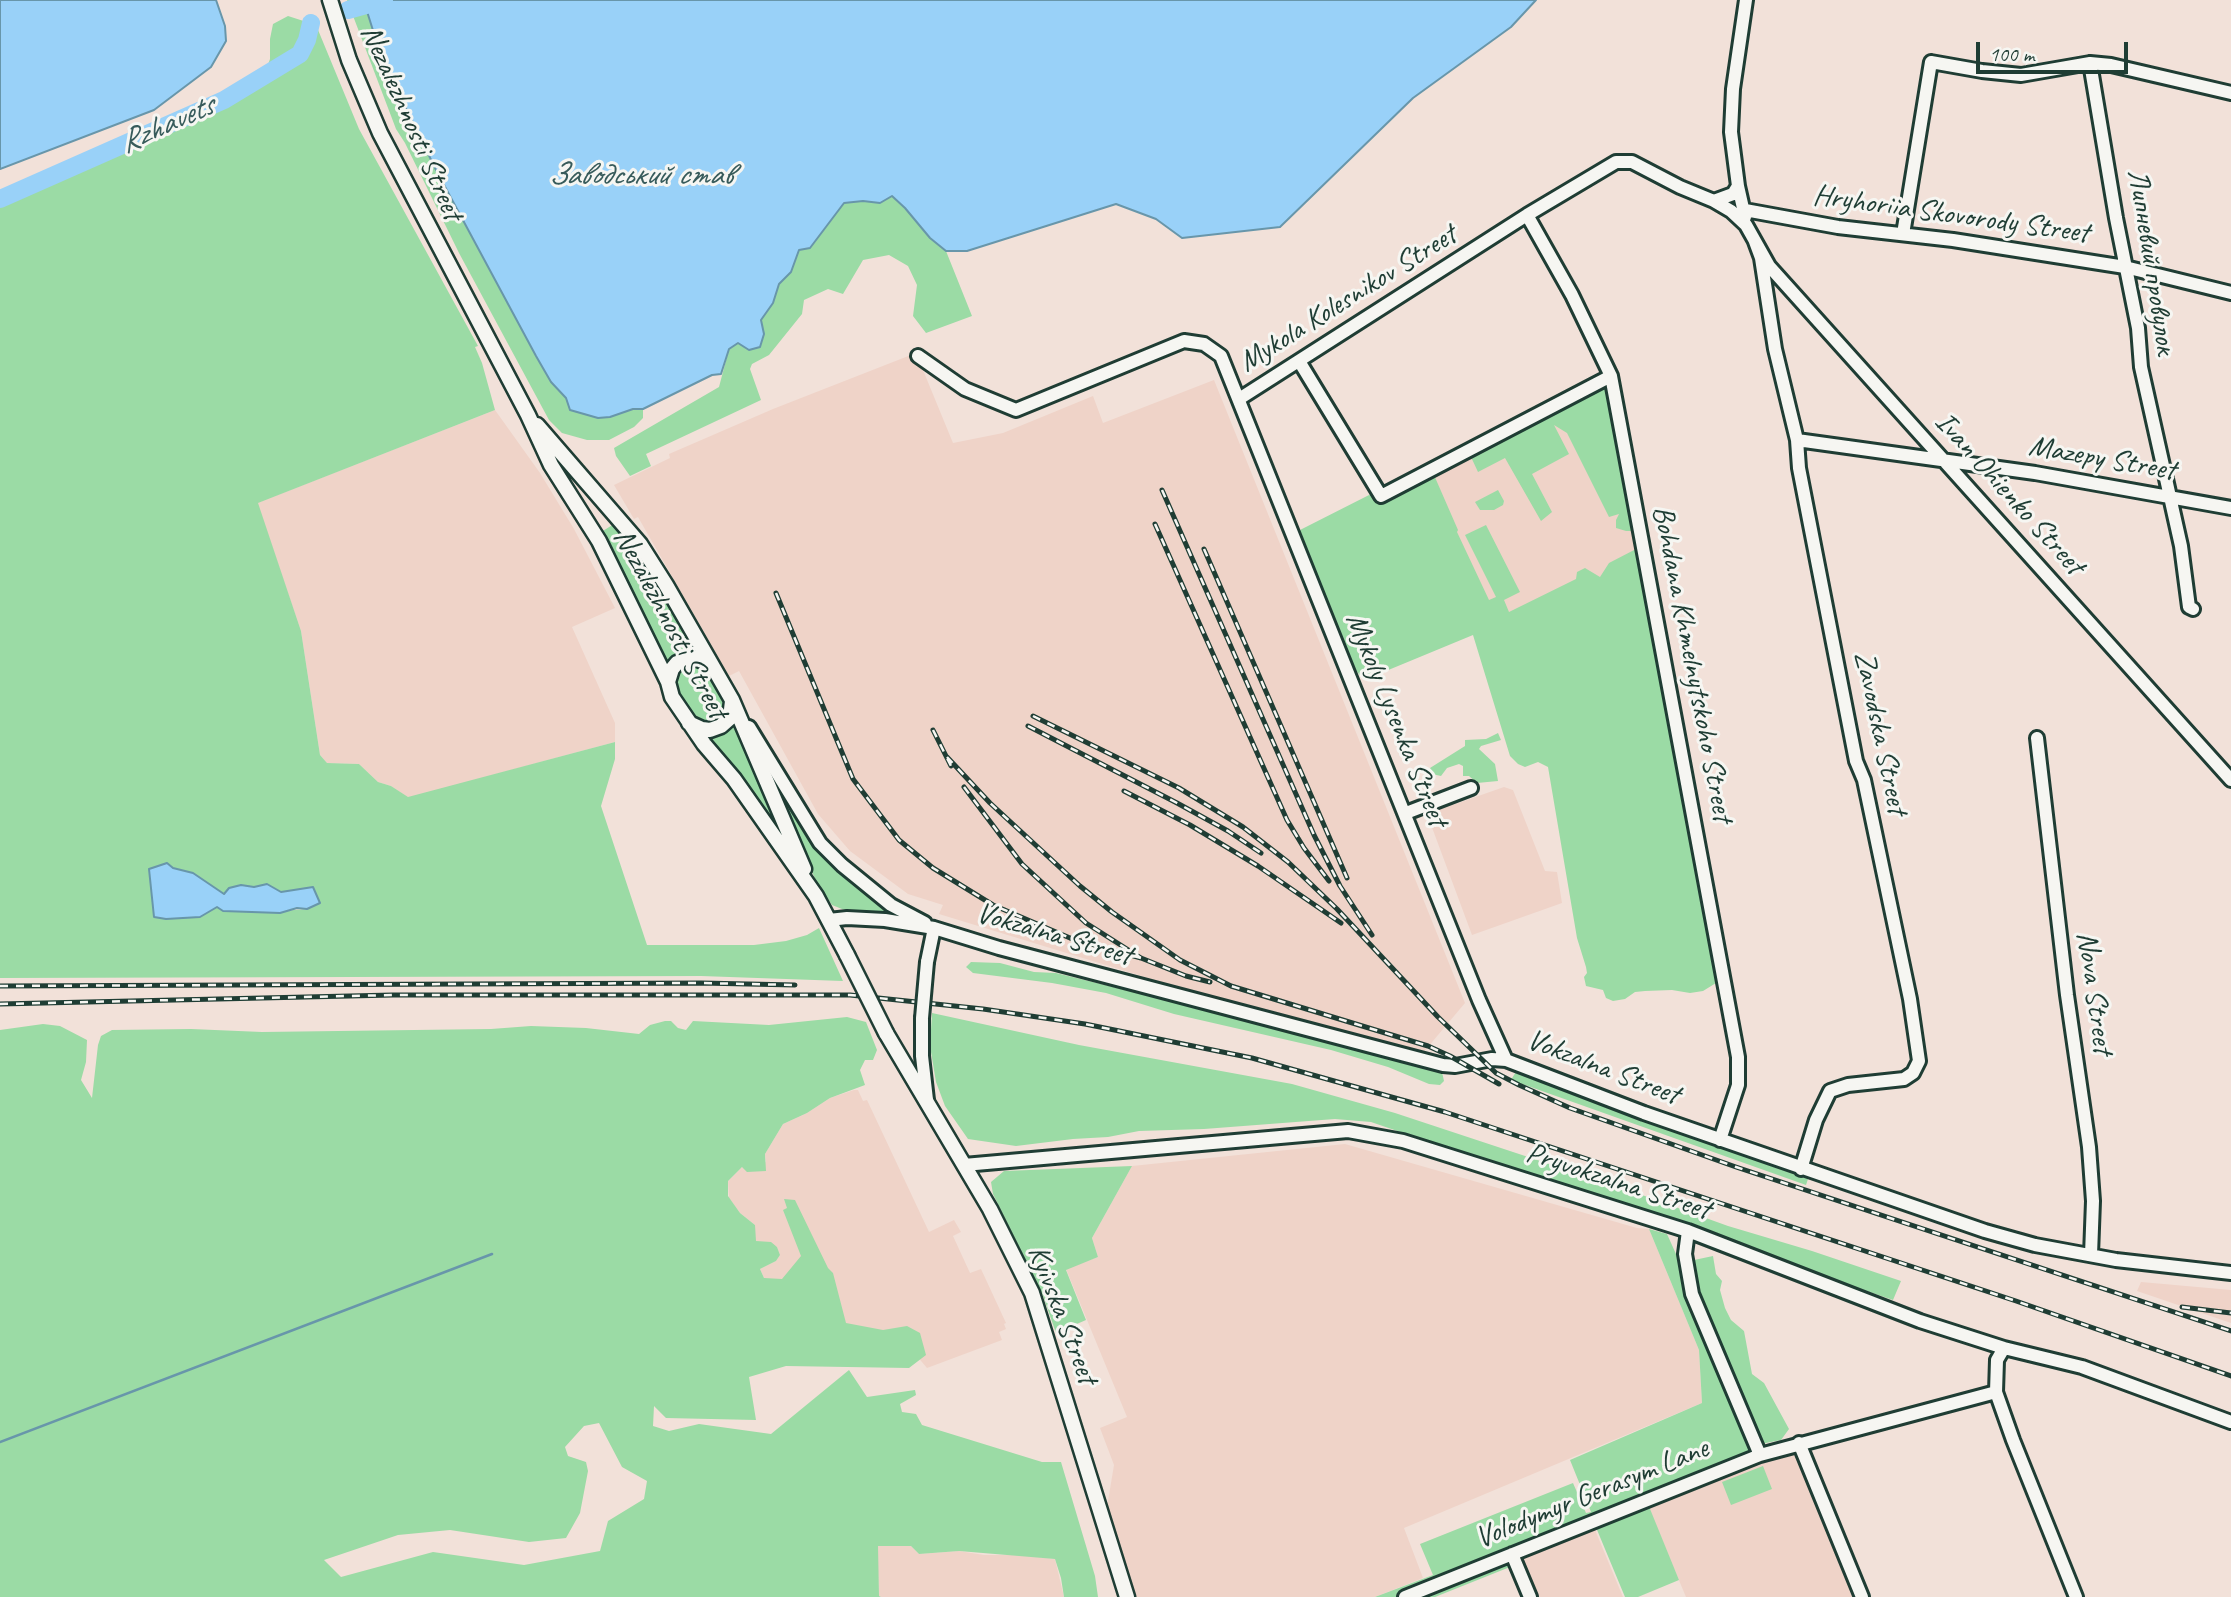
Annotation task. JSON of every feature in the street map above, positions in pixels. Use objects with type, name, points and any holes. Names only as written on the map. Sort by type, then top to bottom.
[{"type":"main road","name":"Nezalezhnosti Street","points":[[330,0],[349,60],[380,133],[528,415],[551,465],[598,541],[668,682],[672,697],[689,723],[734,779],[816,896]]},
{"type":"main road","name":"Nezalezhnosti Street","points":[[528,415],[639,544],[732,699],[816,896],[886,1033]]},
{"type":"main road","points":[[668,682],[677,663],[695,658],[709,663]]},
{"type":"main road","points":[[689,723],[710,730],[721,726],[730,718],[732,699]]},
{"type":"main road","name":"Kyivska Street","points":[[886,1033],[964,1165],[1032,1293],[1127,1597]]},
{"type":"street","points":[[1746,0],[1733,89],[1731,132],[1746,225],[1754,239]]},
{"type":"street","points":[[1903,234],[1931,62],[2021,75],[2090,63],[2111,65],[2231,93]]},
{"type":"street","name":"Липневий провулок","points":[[2090,63],[2138,328],[2141,367],[2180,546],[2189,607],[2193,609]]},
{"type":"street","name":"Mykola Kolesnikov Street","points":[[918,356],[965,389],[1016,410],[1184,341],[1204,344],[1221,356],[1239,399],[1527,215],[1616,162],[1632,162],[1680,187],[1717,200],[1746,225]]},
{"type":"street","points":[[1717,200],[1732,194],[1738,186]]},
{"type":"street","name":"Hryhoriia Skovorody Street","points":[[1745,210],[1838,227],[2005,247],[2125,267],[2231,293]]},
{"type":"street","name":"Bohdana Khmelnytskoho Street","points":[[1527,215],[1572,295],[1611,376],[1738,1057],[1738,1085],[1720,1140]]},
{"type":"street","name":"Zavodska Street","points":[[1754,239],[1761,258],[1775,349],[1797,440],[1799,468],[1856,761],[1864,780],[1897,934],[1919,1061],[1913,1073],[1904,1079],[1848,1085],[1830,1091],[1816,1120],[1801,1169]]},
{"type":"street","name":"Ivan Ohienko Street","points":[[1754,239],[1769,266],[2231,780]]},
{"type":"street","points":[[1299,361],[1381,496],[1611,376]]},
{"type":"street","name":"Mykoly Lysenka Street","points":[[1239,399],[1479,1000],[1506,1060]]},
{"type":"street","name":"Mazepy Street","points":[[1797,440],[1876,453],[1944,459],[2231,508]]},
{"type":"street","points":[[732,699],[820,843],[842,865],[891,905],[934,928],[927,962],[922,1018],[922,1056],[928,1107]]},
{"type":"street","name":"Nova Street","points":[[2038,738],[2067,995],[2089,1147],[2093,1201],[2091,1255]]},
{"type":"street","points":[[1406,813],[1471,788]]},
{"type":"street","name":"Vokzalna Street","points":[[829,920],[885,920],[934,928],[1063,966],[1443,1065],[1455,1066],[1492,1059],[1506,1060],[1801,1169],[1985,1231],[2035,1245],[2091,1255],[2231,1273]]},
{"type":"street","name":"Pryvokzalna Street","points":[[964,1165],[1348,1131],[1403,1141],[1688,1231],[1920,1321],[2004,1348],[2082,1367],[2231,1422]]},
{"type":"street","points":[[1688,1231],[1685,1254],[1692,1294],[1760,1455]]},
{"type":"street","points":[[2004,1348],[1997,1360],[1996,1392],[2076,1597]]},
{"type":"street","name":"Volodymyr Gerasym Lane","points":[[1405,1597],[1760,1455],[1996,1392]]},
{"type":"street","points":[[1799,1443],[1862,1597]]},
{"type":"street","points":[[1512,1554],[1530,1597]]},
{"type":"shaded area","points":[[916,353],[953,443],[1003,433],[1093,396],[1103,423],[1214,380],[1465,1003],[1422,1054],[1194,992],[939,914],[943,905],[908,894],[850,851],[818,814],[739,671],[729,676],[638,517],[634,519],[614,485],[670,458],[669,454],[773,409]]},
{"type":"shaded area","points":[[1606,386],[1670,711],[1624,719],[1514,758],[1425,479],[1587,393]]},
{"type":"shaded area","points":[[495,410],[540,473],[574,529],[615,608],[572,627],[615,723],[615,742],[408,798],[391,786],[378,782],[359,764],[327,763],[320,755],[301,631],[257,503]]},
{"type":"shaded area","points":[[1504,787],[1513,790],[1545,871],[1557,872],[1562,903],[1472,935],[1427,814]]},
{"type":"shaded area","points":[[858,1090],[863,1101],[867,1100],[929,1232],[954,1220],[961,1232],[953,1236],[970,1273],[981,1269],[1006,1323],[1006,1329],[999,1332],[1002,1340],[927,1368],[895,1330],[856,1347],[764,1278],[760,1269],[776,1261],[780,1255],[777,1247],[755,1241],[755,1225],[740,1213],[729,1198],[728,1181],[742,1167],[766,1162],[765,1154],[783,1124],[830,1098]]},
{"type":"shaded area","points":[[1345,1144],[1637,1228],[1649,1229],[1699,1350],[1702,1403],[1404,1528],[1423,1578],[1375,1597],[1135,1597],[1107,1507],[1114,1465],[1100,1428],[1127,1417],[1066,1269],[1098,1257],[1092,1238],[1132,1166]]},
{"type":"shaded area","points":[[2141,1282],[2231,1290],[2231,1323],[2137,1291]]},
{"type":"shaded area","points":[[1796,1452],[1857,1597],[1686,1597],[1647,1504],[1754,1462]]},
{"type":"shaded area","points":[[1593,1525],[1623,1597],[1534,1597],[1517,1556]]},
{"type":"shaded area","points":[[877,1546],[911,1546],[919,1554],[959,1551],[1055,1559],[1064,1597],[881,1597]]},
{"type":"green space","points":[[347,0],[366,0],[365,5],[382,59],[436,170],[551,382],[566,398],[570,410],[610,417],[633,409],[643,409],[643,418],[634,427],[609,440],[587,440],[562,433],[549,420],[396,129]]},
{"type":"green space","points":[[288,16],[316,25],[359,129],[478,346],[475,347],[495,410],[258,503],[301,631],[320,755],[327,763],[359,764],[378,782],[391,786],[408,797],[615,742],[615,759],[601,806],[647,945],[754,945],[786,941],[807,935],[819,928],[843,981],[701,976],[0,978],[0,207],[195,116],[264,76],[270,59],[273,24]],"holes":[[[167,863],[173,868],[193,873],[225,895],[241,885],[254,887],[267,884],[307,909],[255,913],[223,911],[217,907],[210,911]]]},
{"type":"green space","points":[[892,196],[930,238],[946,251],[972,316],[926,333],[913,316],[917,285],[908,266],[889,255],[863,260],[843,294],[828,289],[804,300],[802,314],[769,355],[752,364],[750,369],[761,400],[646,454],[651,466],[630,476],[616,456],[614,448],[719,387],[729,349],[764,334],[761,320],[773,303],[779,284],[791,272],[799,250],[811,247],[844,203],[880,203]]},
{"type":"green space","points":[[1598,381],[1609,388],[1637,531],[1616,528],[1619,514],[1609,517],[1567,433],[1554,425],[1569,454],[1532,474],[1552,512],[1541,521],[1505,458],[1478,472],[1471,457],[1492,446],[1490,436]]},
{"type":"green space","points":[[1434,475],[1489,600],[1496,597],[1465,535],[1486,525],[1520,592],[1504,600],[1509,612],[1576,579],[1577,572],[1585,568],[1600,577],[1609,563],[1636,549],[1717,980],[1703,991],[1635,992],[1625,999],[1613,1001],[1606,998],[1603,990],[1586,986],[1586,967],[1577,938],[1548,767],[1538,762],[1525,767],[1510,756],[1473,635],[1369,678],[1354,669],[1300,530],[1373,493]]},
{"type":"green space","points":[[1498,490],[1504,501],[1503,505],[1494,510],[1480,510],[1475,502]]},
{"type":"green space","points":[[614,524],[635,549],[700,652],[679,654],[666,667],[598,534]]},
{"type":"green space","points":[[696,665],[706,672],[724,702],[723,715],[710,724],[692,719],[675,686],[682,670]]},
{"type":"green space","points":[[735,719],[786,838],[705,736]]},
{"type":"green space","points":[[1498,733],[1501,740],[1479,749],[1495,764],[1498,781],[1477,783],[1469,776],[1463,776],[1463,766],[1459,764],[1447,768],[1441,776],[1432,774],[1430,768],[1465,746],[1465,740],[1486,739]]},
{"type":"green space","points":[[758,748],[812,839],[896,914],[842,909],[832,905],[816,881]]},
{"type":"green space","points":[[971,962],[1000,963],[1034,972],[1056,973],[1240,1018],[1442,1072],[1444,1081],[1440,1085],[1429,1084],[1388,1067],[1331,1050],[1174,1014],[1106,993],[973,973],[966,967]]},
{"type":"green space","points":[[932,1013],[1079,1045],[1292,1084],[1395,1113],[1728,1226],[1901,1281],[1893,1300],[1371,1122],[1335,1119],[1139,1131],[1108,1137],[1016,1146],[968,1139],[945,1106],[936,1082],[930,1046]]},
{"type":"green space","points":[[847,1017],[866,1022],[877,1050],[873,1060],[865,1060],[860,1070],[865,1085],[830,1098],[783,1124],[765,1154],[766,1171],[747,1172],[742,1167],[728,1181],[728,1196],[740,1213],[755,1225],[756,1241],[771,1242],[780,1255],[776,1261],[760,1269],[764,1278],[782,1279],[801,1256],[783,1210],[787,1208],[784,1199],[795,1200],[828,1268],[833,1273],[846,1323],[883,1330],[907,1326],[920,1333],[926,1355],[909,1368],[786,1366],[749,1377],[756,1420],[666,1418],[654,1406],[653,1426],[669,1431],[699,1424],[771,1434],[849,1370],[867,1397],[915,1390],[916,1395],[900,1404],[902,1412],[916,1414],[922,1425],[1042,1462],[1061,1462],[1095,1576],[1098,1597],[1064,1597],[1055,1559],[959,1551],[919,1554],[911,1546],[878,1546],[881,1597],[0,1597],[0,1030],[43,1024],[60,1026],[87,1040],[86,1062],[81,1080],[92,1098],[98,1045],[101,1036],[112,1030],[262,1032],[491,1029],[531,1026],[639,1034],[650,1025],[665,1021],[671,1021],[678,1028],[686,1030],[693,1021],[769,1025]],"holes":[[[599,1423],[622,1467],[647,1481],[644,1499],[608,1521],[600,1551],[524,1565],[433,1552],[341,1577],[324,1560],[398,1535],[450,1530],[529,1542],[566,1538],[580,1513],[588,1471],[586,1462],[568,1456],[565,1447],[584,1426]]]},
{"type":"green space","points":[[1517,1070],[1809,1176],[1806,1185],[1511,1080]]},
{"type":"green space","points":[[1132,1166],[1092,1238],[1098,1257],[1066,1270],[1086,1320],[1056,1333],[1043,1296],[993,1194],[991,1182],[1004,1171]]},
{"type":"green space","points":[[1649,1229],[1667,1234],[1680,1263],[1713,1256],[1716,1274],[1722,1281],[1720,1290],[1725,1308],[1731,1320],[1744,1331],[1752,1374],[1764,1383],[1789,1429],[1781,1440],[1766,1443],[1648,1504],[1679,1580],[1638,1597],[1625,1597],[1595,1525],[1517,1556],[1520,1563],[1435,1597],[1375,1597],[1433,1575],[1420,1544],[1573,1483],[1586,1513],[1591,1512],[1570,1460],[1702,1403],[1699,1350]]},
{"type":"green space","points":[[1763,1466],[1772,1489],[1731,1505],[1722,1482]]},
{"type":"water","points":[[0,0],[216,0],[225,26],[226,41],[211,67],[154,110],[0,169]]},
{"type":"water","name":"Заводський став","points":[[366,0],[1536,0],[1511,27],[1413,98],[1280,227],[1182,238],[1156,219],[1116,204],[967,251],[946,251],[930,238],[892,196],[880,203],[844,203],[810,248],[799,250],[791,272],[779,284],[773,303],[761,320],[764,334],[760,347],[749,350],[738,343],[729,349],[721,374],[712,375],[643,409],[598,418],[570,410],[566,398],[551,382],[536,356],[436,170],[382,59],[365,5]]},
{"type":"water","points":[[167,863],[173,868],[193,873],[224,894],[229,888],[241,885],[254,887],[267,884],[281,892],[313,887],[320,903],[307,909],[297,908],[280,913],[223,911],[217,907],[200,917],[154,917],[149,869]]},
{"type":"waterway","name":"Rzhavets","points":[[348,10],[384,0]]},
{"type":"waterway","name":"Rzhavets","points":[[0,199],[224,100],[300,54],[311,23]]},
{"type":"waterway","points":[[0,1442],[492,1254]]},
{"type":"railway","points":[[1162,490],[1314,835],[1340,886],[1372,935]]},
{"type":"railway","points":[[1155,524],[1287,820],[1329,881]]},
{"type":"railway","points":[[1204,549],[1347,878]]},
{"type":"railway","points":[[776,593],[853,779],[899,840],[933,868],[993,905],[1070,938],[1141,958]]},
{"type":"railway","points":[[1033,716],[1179,788],[1243,827],[1288,862],[1337,909],[1438,1017],[1496,1073],[1519,1085],[1570,1108],[1736,1167],[2231,1331]]},
{"type":"railway","points":[[1028,726],[1177,803],[1261,853]]},
{"type":"railway","points":[[933,730],[951,766]]},
{"type":"railway","points":[[947,757],[990,803],[1080,886],[1180,960],[1231,986],[1428,1046],[1499,1084]]},
{"type":"railway","points":[[964,787],[1022,864],[1086,923],[1141,958],[1186,976],[1210,982]]},
{"type":"railway","points":[[1124,791],[1190,825],[1258,866],[1341,923]]},
{"type":"railway","points":[[0,986],[701,983],[795,985]]},
{"type":"railway","points":[[0,1004],[393,995],[850,995],[983,1009],[1085,1024],[1252,1058],[1445,1112],[2016,1301],[2231,1376]]},
{"type":"railway","points":[[2182,1307],[2231,1313]]}]
